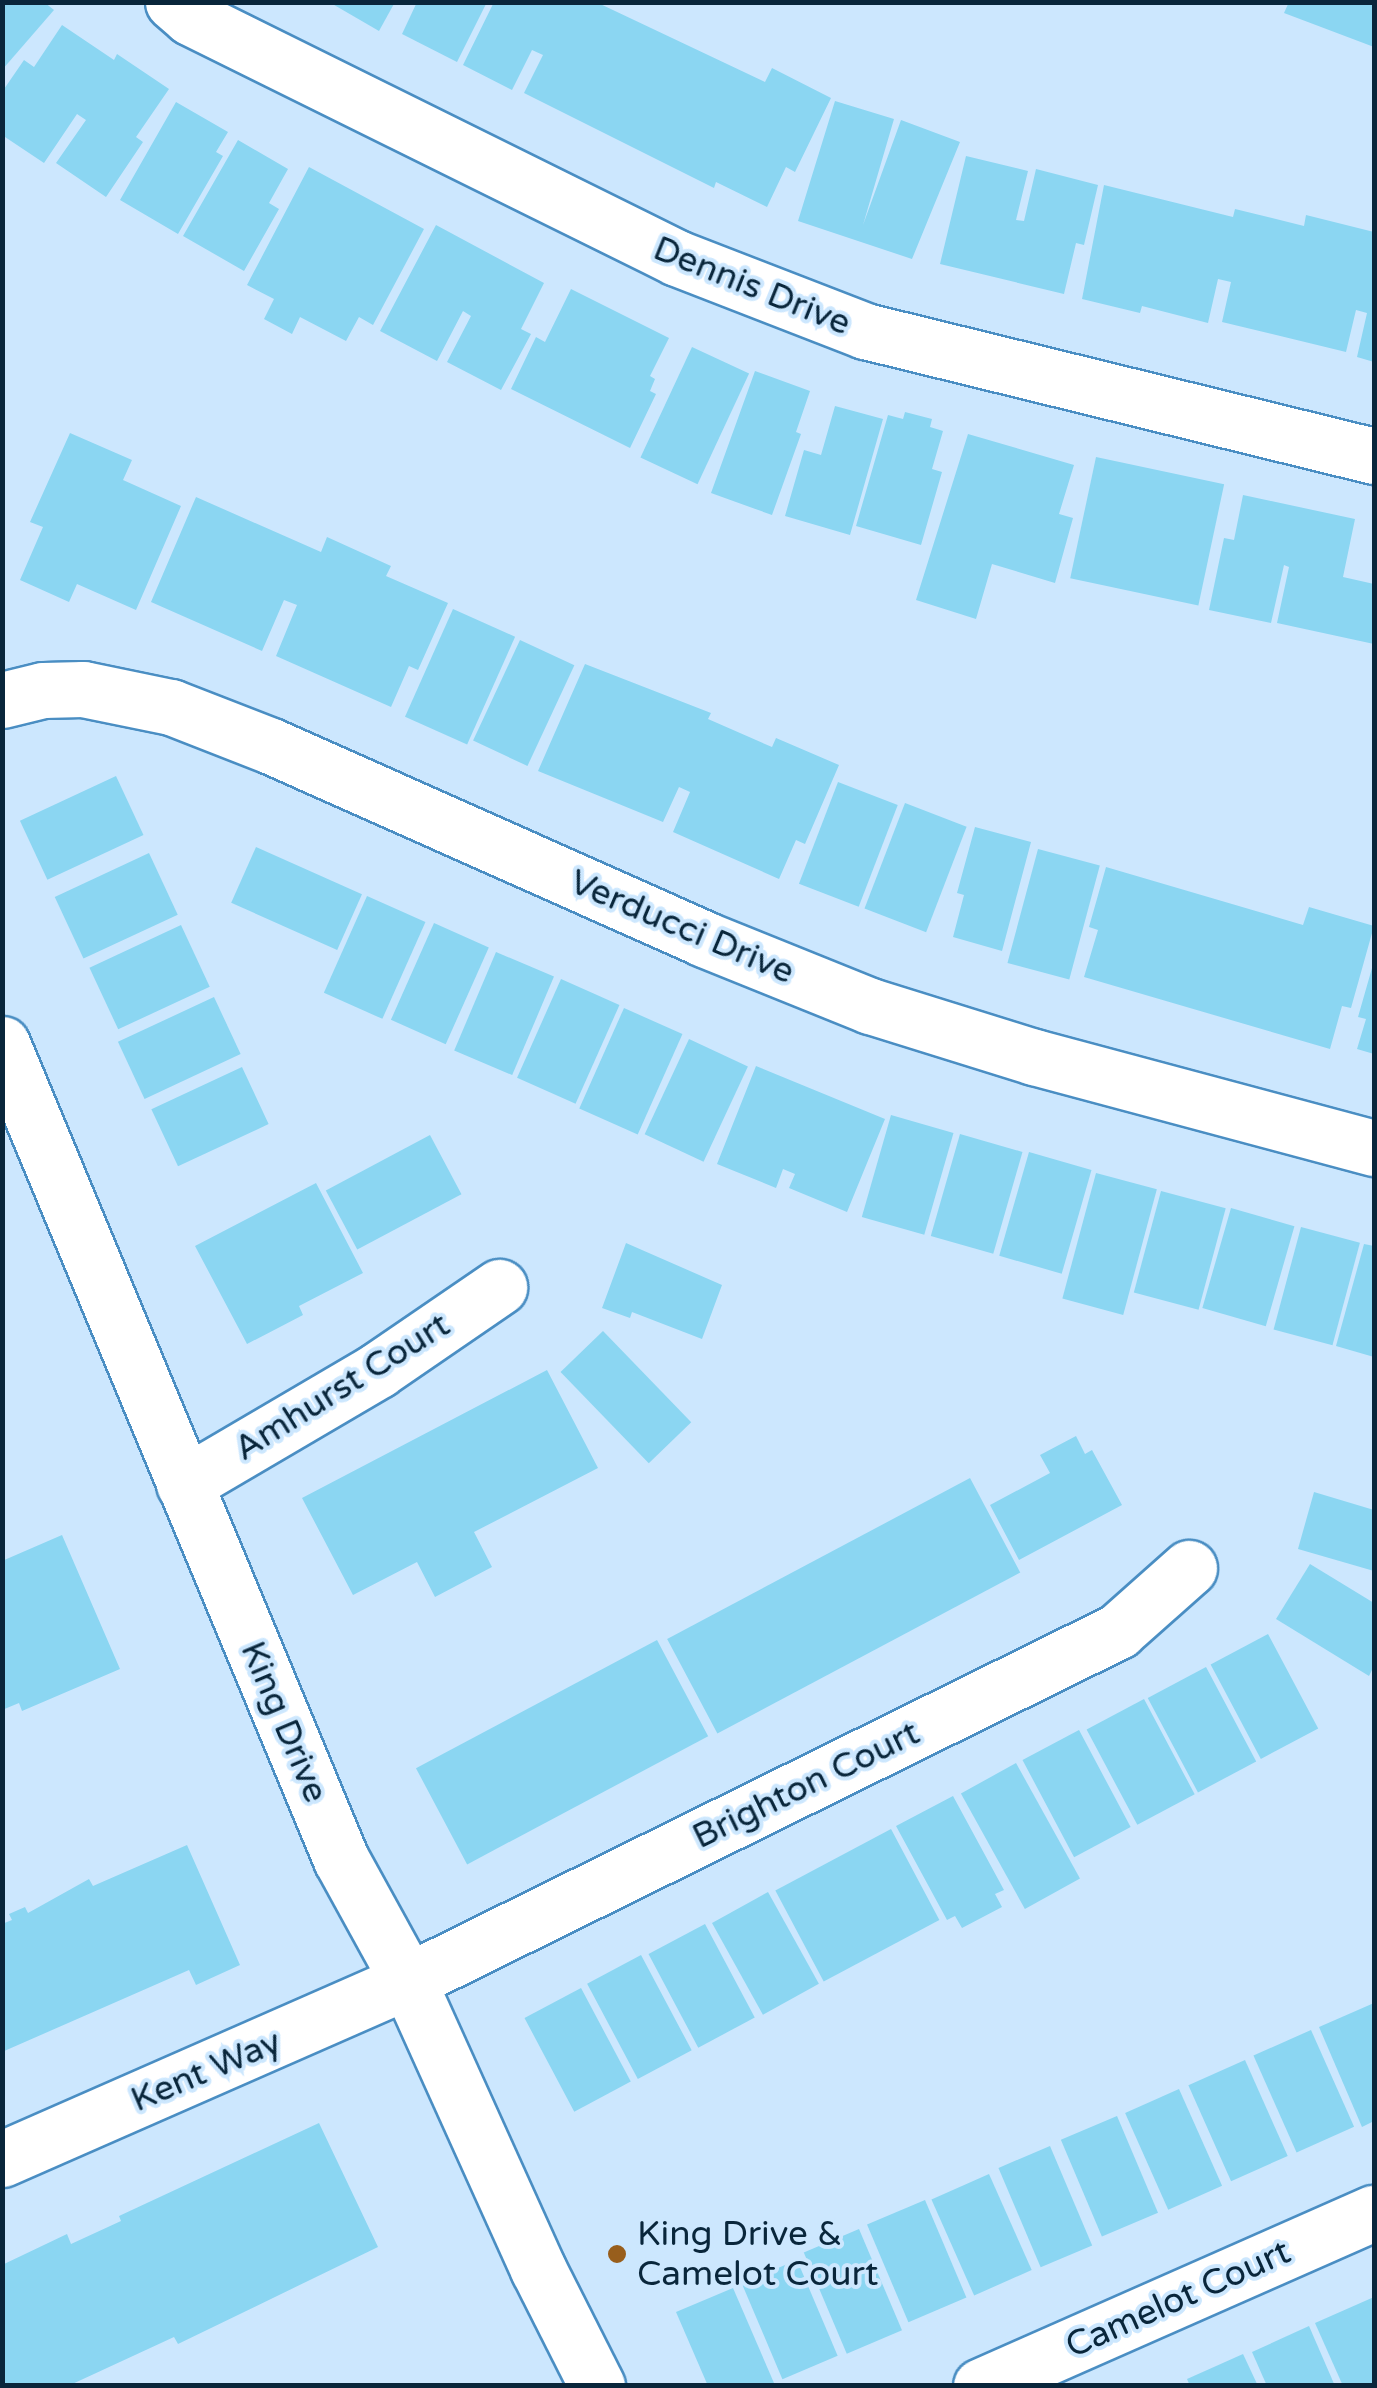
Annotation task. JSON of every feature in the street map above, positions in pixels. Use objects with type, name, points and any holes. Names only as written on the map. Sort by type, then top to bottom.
[{"type":"street","name":"Dennis Drive","points":[[173,2],[190,17],[677,258],[864,331],[1374,456]]},
{"type":"street","name":"Verducci Drive","points":[[2,700],[42,690],[83,690],[171,707],[870,1006],[1034,1057],[1374,1148]]},
{"type":"street","name":"King Drive","points":[[2,1044],[342,1859],[408,1980],[538,2269],[597,2386]]},
{"type":"street","name":"Amhurst Court","points":[[184,1484],[378,1370],[499,1286]]},
{"type":"street","name":"Brighton Court","points":[[408,1980],[1118,1631],[1189,1568]]},
{"type":"street","name":"Kent Way","points":[[2,2159],[408,1980]]},
{"type":"street","name":"Camelot Court","points":[[981,2386],[1374,2213]]},
{"type":"building","points":[[2,2],[44,2],[54,10],[2,70]]},
{"type":"building","points":[[329,2],[395,2],[379,31]]},
{"type":"building","points":[[417,2],[487,2],[457,62],[402,34]]},
{"type":"building","points":[[494,2],[596,2],[765,82],[772,68],[831,98],[795,172],[786,167],[767,207],[716,182],[714,188],[524,93],[543,55],[532,50],[512,90],[463,65]]},
{"type":"building","points":[[1289,2],[1374,2],[1374,47],[1284,13]]},
{"type":"building","points":[[62,25],[114,60],[117,54],[169,89],[136,137],[143,142],[106,197],[56,163],[86,120],[77,114],[44,163],[2,135],[2,92],[24,60],[34,67]]},
{"type":"building","points":[[835,101],[894,119],[863,225],[901,120],[960,142],[912,259],[798,221]]},
{"type":"building","points":[[176,102],[228,132],[216,152],[223,156],[178,234],[120,200]]},
{"type":"building","points":[[238,140],[288,169],[269,203],[279,209],[244,271],[183,236]]},
{"type":"building","points":[[966,156],[1028,171],[1016,220],[1024,221],[1036,169],[1098,185],[1084,245],[1076,243],[1064,294],[940,264]]},
{"type":"building","points":[[309,167],[424,229],[373,325],[359,317],[346,341],[300,317],[292,334],[264,319],[274,299],[247,285]]},
{"type":"building","points":[[1104,185],[1233,217],[1235,209],[1304,226],[1306,215],[1374,232],[1374,362],[1357,357],[1367,313],[1356,310],[1346,352],[1222,322],[1231,282],[1218,279],[1208,323],[1142,306],[1140,313],[1082,299]]},
{"type":"building","points":[[436,225],[544,283],[521,329],[531,334],[501,390],[447,362],[471,316],[463,311],[437,361],[380,331]]},
{"type":"building","points":[[571,289],[669,338],[650,376],[655,379],[650,391],[656,394],[630,448],[511,389],[536,337],[545,342]]},
{"type":"building","points":[[692,347],[749,374],[698,484],[640,458]]},
{"type":"building","points":[[755,371],[810,391],[796,432],[801,434],[772,515],[711,493]]},
{"type":"building","points":[[835,406],[883,419],[850,535],[785,516],[804,450],[821,455]]},
{"type":"building","points":[[905,412],[932,419],[930,427],[943,431],[932,469],[942,472],[921,545],[856,526],[888,415],[903,419]]},
{"type":"building","points":[[70,433],[132,460],[123,480],[181,506],[136,610],[77,584],[69,602],[20,580],[43,527],[30,522]]},
{"type":"building","points":[[968,434],[1074,465],[1059,514],[1073,518],[1055,583],[992,564],[976,619],[916,600]]},
{"type":"building","points":[[1096,457],[1224,484],[1198,606],[1070,578]]},
{"type":"building","points":[[1243,495],[1355,519],[1343,577],[1374,584],[1374,644],[1277,623],[1289,567],[1284,565],[1271,623],[1209,610],[1224,538],[1234,540]]},
{"type":"building","points":[[196,497],[321,552],[327,537],[391,566],[386,576],[448,603],[418,670],[409,666],[391,707],[276,656],[297,605],[284,600],[262,651],[151,602]]},
{"type":"building","points":[[453,609],[515,637],[467,744],[405,717]]},
{"type":"building","points":[[520,640],[574,665],[527,766],[473,741]]},
{"type":"building","points":[[585,664],[711,713],[708,719],[772,747],[776,738],[839,765],[805,844],[796,840],[779,879],[673,832],[690,792],[679,787],[663,822],[538,771]]},
{"type":"building","points":[[116,776],[143,835],[47,880],[20,821]]},
{"type":"building","points":[[838,782],[898,805],[859,907],[799,884]]},
{"type":"building","points":[[905,803],[967,827],[926,932],[865,908]]},
{"type":"building","points":[[975,827],[1031,842],[1002,951],[953,937],[964,895],[957,893]]},
{"type":"building","points":[[256,847],[362,894],[337,950],[231,903]]},
{"type":"building","points":[[1038,849],[1100,866],[1069,980],[1007,963]]},
{"type":"building","points":[[149,853],[178,915],[83,959],[55,897]]},
{"type":"building","points":[[1106,867],[1303,925],[1309,907],[1374,926],[1351,1008],[1342,1006],[1330,1049],[1084,977],[1098,930],[1089,927]]},
{"type":"building","points":[[367,896],[425,922],[382,1019],[324,993]]},
{"type":"building","points":[[434,923],[489,947],[446,1044],[391,1020]]},
{"type":"building","points":[[181,925],[210,987],[118,1029],[89,968]]},
{"type":"building","points":[[496,952],[554,977],[512,1075],[454,1050]]},
{"type":"building","points":[[1374,961],[1374,1054],[1357,1049],[1366,1019],[1358,1017]]},
{"type":"building","points":[[561,979],[619,1005],[576,1104],[517,1078]]},
{"type":"building","points":[[214,997],[241,1054],[145,1099],[118,1042]]},
{"type":"building","points":[[624,1008],[682,1034],[638,1135],[579,1108]]},
{"type":"building","points":[[689,1039],[748,1066],[704,1162],[645,1134]]},
{"type":"building","points":[[756,1066],[885,1119],[847,1212],[789,1188],[795,1174],[783,1169],[776,1188],[717,1164]]},
{"type":"building","points":[[242,1067],[269,1124],[178,1166],[151,1109]]},
{"type":"building","points":[[891,1115],[953,1133],[924,1235],[862,1217]]},
{"type":"building","points":[[960,1134],[1022,1152],[993,1254],[931,1236]]},
{"type":"building","points":[[430,1135],[461,1194],[357,1250],[326,1190]]},
{"type":"building","points":[[1029,1152],[1091,1170],[1062,1274],[999,1256]]},
{"type":"building","points":[[1096,1173],[1157,1189],[1123,1315],[1062,1299]]},
{"type":"building","points":[[316,1183],[363,1273],[299,1306],[303,1315],[247,1344],[195,1246]]},
{"type":"building","points":[[1161,1191],[1226,1208],[1199,1310],[1134,1292]]},
{"type":"building","points":[[1231,1208],[1294,1226],[1266,1326],[1202,1308]]},
{"type":"building","points":[[1301,1227],[1360,1243],[1332,1345],[1274,1329]]},
{"type":"building","points":[[626,1243],[722,1285],[702,1339],[632,1312],[630,1318],[602,1308]]},
{"type":"building","points":[[1364,1244],[1374,1246],[1374,1357],[1336,1346]]},
{"type":"building","points":[[603,1331],[691,1422],[649,1463],[561,1372]]},
{"type":"building","points":[[547,1370],[598,1468],[474,1532],[492,1567],[435,1597],[417,1562],[353,1595],[302,1498]]},
{"type":"building","points":[[1076,1436],[1085,1454],[1092,1450],[1122,1505],[1019,1560],[990,1505],[1050,1473],[1040,1455]]},
{"type":"building","points":[[970,1478],[1020,1572],[717,1734],[667,1639]]},
{"type":"building","points":[[1314,1492],[1374,1510],[1374,1571],[1298,1549]]},
{"type":"building","points":[[62,1535],[120,1669],[22,1711],[19,1703],[2,1710],[2,1561]]},
{"type":"building","points":[[1310,1564],[1374,1603],[1374,1666],[1369,1676],[1276,1619]]},
{"type":"building","points":[[1268,1634],[1318,1728],[1261,1759],[1211,1665]]},
{"type":"building","points":[[657,1640],[708,1736],[467,1864],[416,1768]]},
{"type":"building","points":[[1206,1667],[1256,1761],[1198,1792],[1148,1698]]},
{"type":"building","points":[[1144,1699],[1195,1794],[1137,1825],[1087,1730]]},
{"type":"building","points":[[1079,1730],[1131,1827],[1074,1857],[1022,1760]]},
{"type":"building","points":[[1016,1763],[1080,1878],[1025,1909],[961,1794]]},
{"type":"building","points":[[953,1796],[1004,1890],[995,1894],[1002,1907],[962,1928],[955,1916],[947,1920],[896,1826]]},
{"type":"building","points":[[891,1829],[939,1920],[824,1981],[775,1891]]},
{"type":"building","points":[[187,1845],[240,1965],[196,1985],[189,1970],[2,2052],[2,1924],[12,1920],[9,1914],[25,1907],[28,1913],[89,1879],[93,1886]]},
{"type":"building","points":[[768,1892],[819,1984],[763,2015],[712,1923]]},
{"type":"building","points":[[705,1924],[755,2018],[698,2048],[648,1954]]},
{"type":"building","points":[[641,1955],[692,2050],[638,2079],[587,1984]]},
{"type":"building","points":[[581,1988],[631,2082],[574,2112],[524,2018]]},
{"type":"building","points":[[1374,2003],[1374,2121],[1362,2127],[1319,2027]]},
{"type":"building","points":[[1311,2030],[1354,2127],[1297,2152],[1253,2056]]},
{"type":"building","points":[[1245,2060],[1288,2156],[1231,2181],[1188,2085]]},
{"type":"building","points":[[1179,2089],[1222,2186],[1168,2210],[1125,2113]]},
{"type":"building","points":[[1117,2116],[1158,2213],[1102,2236],[1061,2140]]},
{"type":"building","points":[[319,2123],[378,2247],[178,2344],[174,2337],[68,2386],[2,2386],[2,2265],[67,2234],[71,2244],[121,2221],[119,2216]]},
{"type":"building","points":[[1050,2146],[1092,2245],[1041,2267],[998,2168]]},
{"type":"building","points":[[989,2174],[1032,2270],[974,2296],[931,2200]]},
{"type":"building","points":[[925,2200],[966,2298],[908,2322],[867,2225]]},
{"type":"building","points":[[859,2229],[902,2330],[847,2354],[804,2252]]},
{"type":"building","points":[[797,2260],[838,2356],[782,2379],[742,2283]]},
{"type":"building","points":[[733,2288],[774,2383],[769,2386],[708,2386],[676,2312]]},
{"type":"building","points":[[1374,2297],[1374,2386],[1343,2386],[1315,2323]]},
{"type":"building","points":[[1309,2326],[1335,2386],[1267,2386],[1252,2352]]},
{"type":"building","points":[[1243,2354],[1258,2386],[1190,2386],[1187,2379]]},
{"type":"place","name":"King Drive & Camelot Court","points":[[617,2254]]}]
